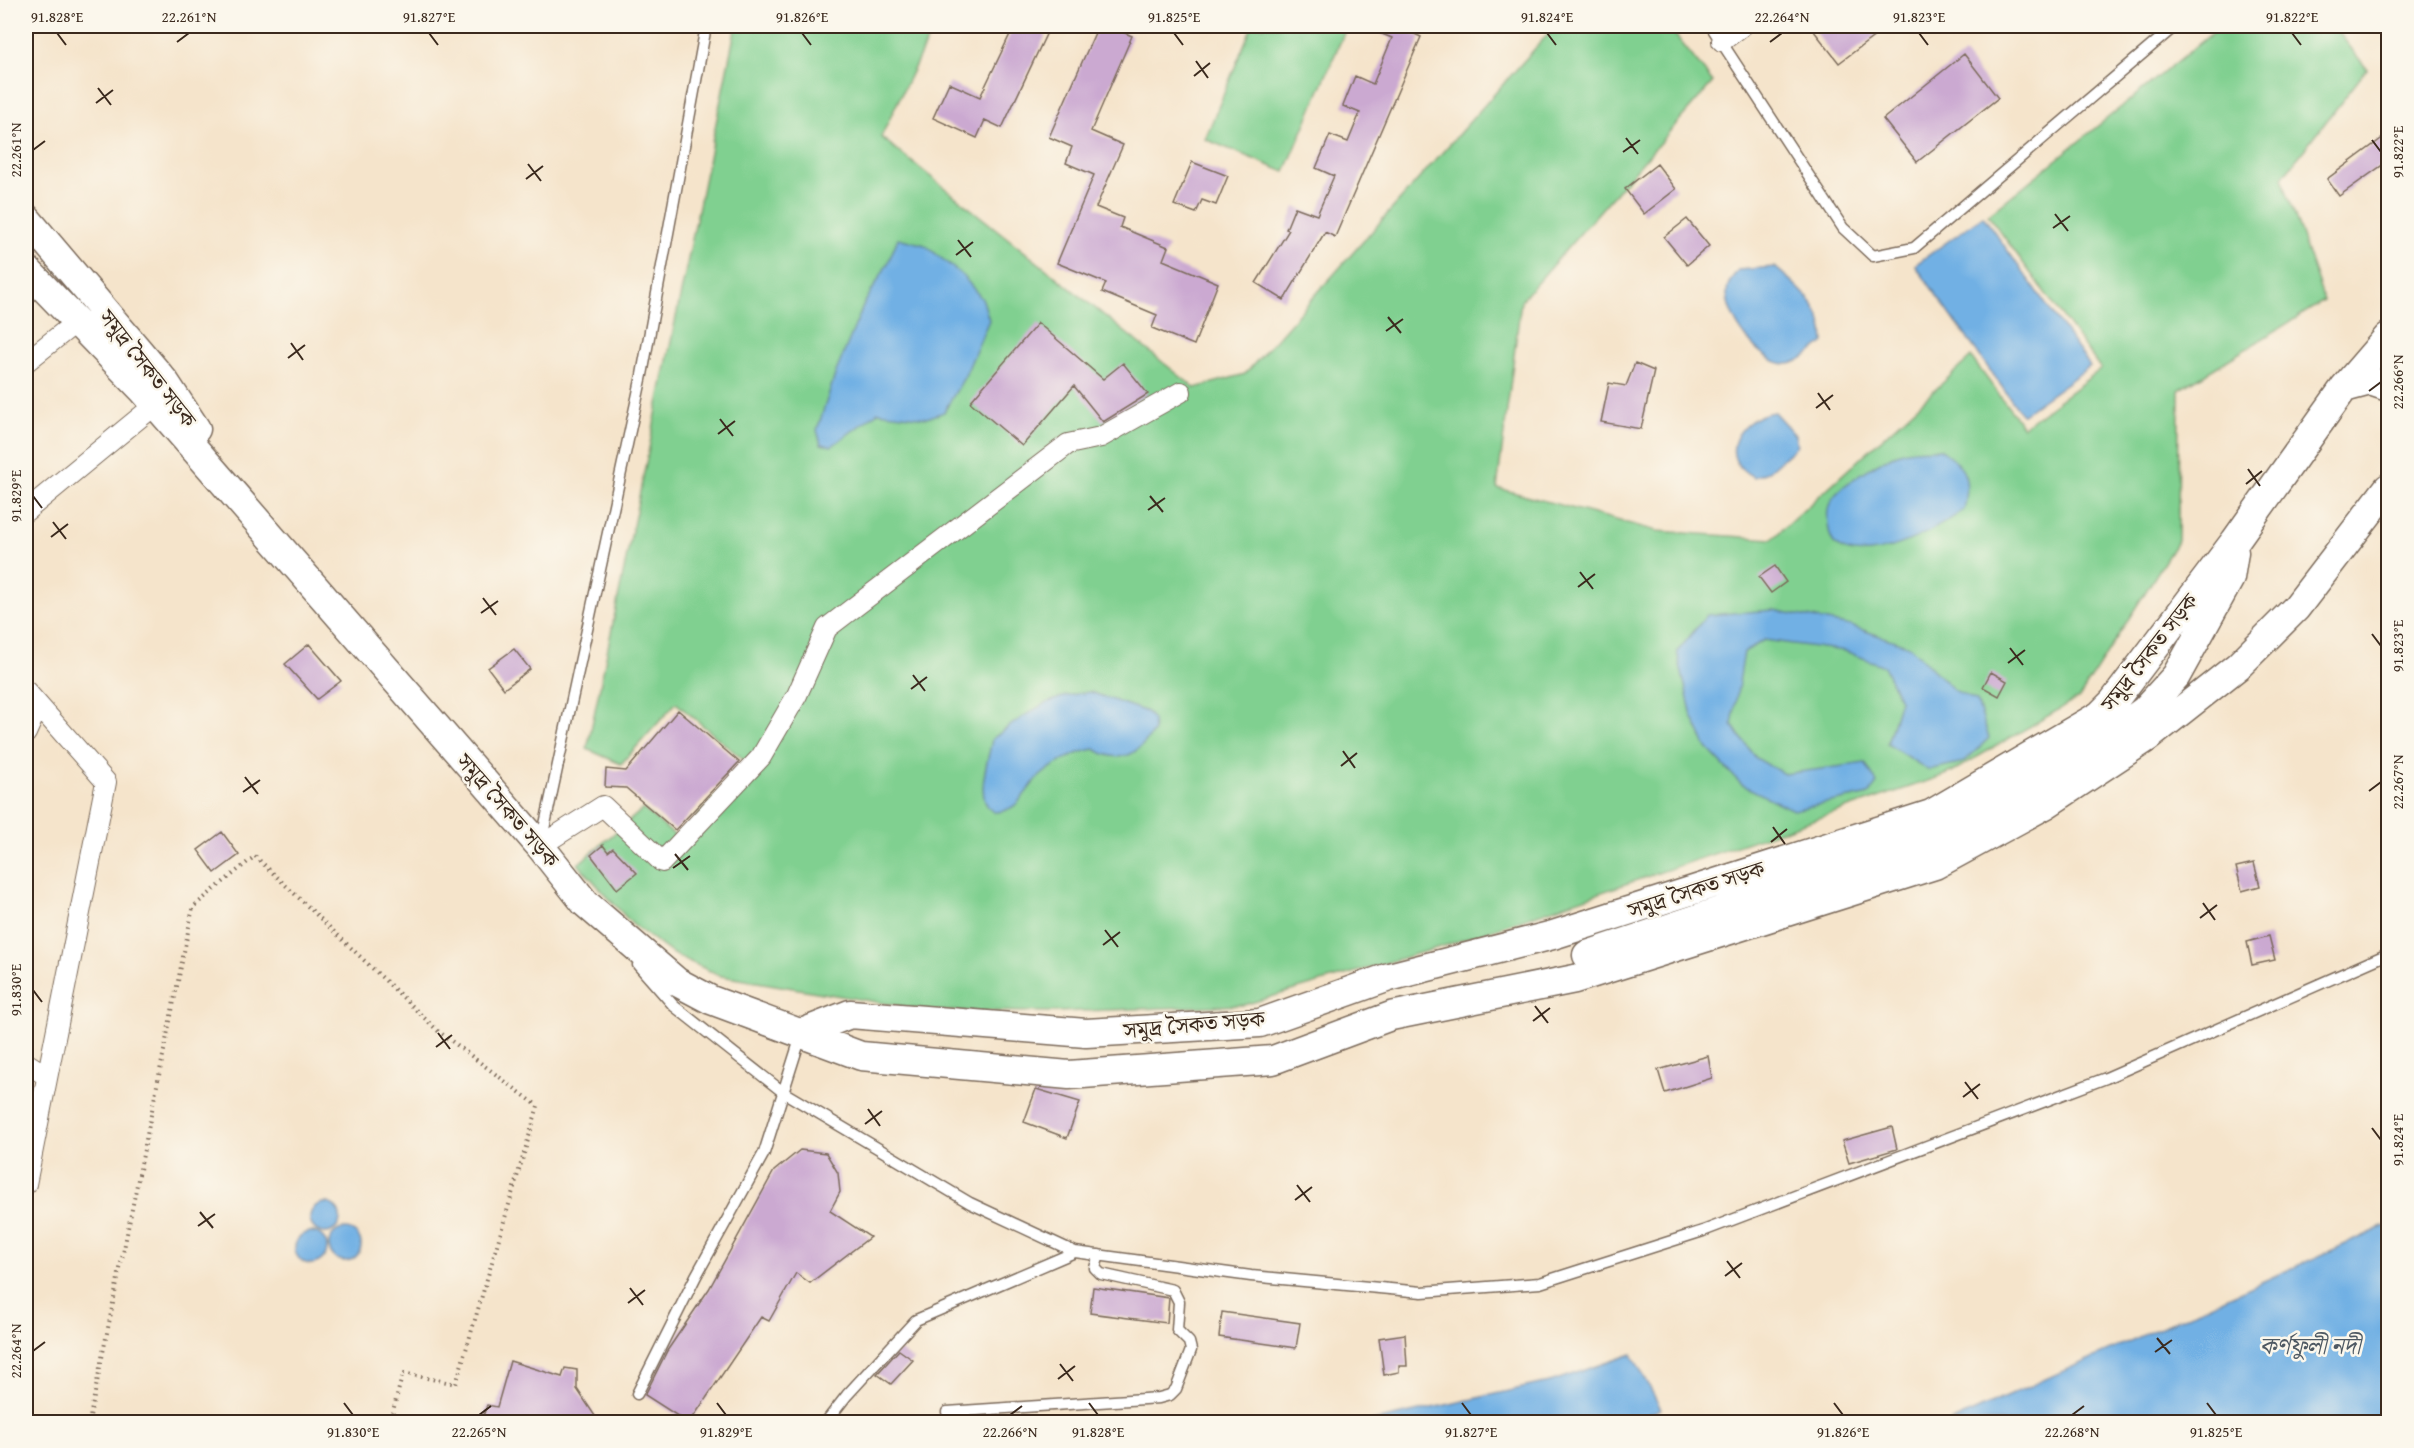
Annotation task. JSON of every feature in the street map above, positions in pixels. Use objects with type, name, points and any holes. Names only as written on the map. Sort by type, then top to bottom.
[{"type":"main road","name":"সমুদ্র সৈকত সড়ক","points":[[26,218],[165,382],[260,526]]},
{"type":"main road","name":"সমুদ্র সৈকত সড়ক","points":[[26,269],[155,405],[540,846],[585,903],[677,982],[711,1000],[861,1056],[1069,1075],[1273,1060],[1391,1016],[1575,980],[1935,866],[2045,805],[2148,737],[2238,666],[2296,608],[2388,488]]},
{"type":"main road","name":"সমুদ্র সৈকত সড়ক","points":[[802,1033],[850,1014],[1086,1034],[1260,1023],[1389,977],[1553,935],[1931,813],[2100,715],[2235,541],[2344,388],[2388,337]]},
{"type":"main road","points":[[2344,388],[2370,381],[2388,387]]},
{"type":"main road","points":[[2145,710],[2176,676],[2230,578],[2235,541]]},
{"type":"main road","points":[[802,1033],[1079,1058],[1274,1045],[1409,1000],[1491,987],[1904,850],[1934,838],[2097,744],[2145,710],[2238,666]]},
{"type":"street","points":[[1717,33],[1742,26]]},
{"type":"street","points":[[26,362],[75,323]]},
{"type":"street","points":[[540,846],[603,806],[662,862],[761,757],[797,695],[827,628],[1068,444],[1101,437],[1181,392]]},
{"type":"street","points":[[26,511],[155,405]]},
{"type":"street","points":[[26,733],[32,698]]},
{"type":"street","points":[[26,1184],[106,782],[32,698]]},
{"type":"street","points":[[26,1063],[47,1076]]},
{"type":"lane","points":[[540,846],[642,375],[706,26]]},
{"type":"lane","points":[[1717,33],[1843,228],[1873,256],[1914,248],[2175,26]]},
{"type":"lane","points":[[585,903],[674,1006],[783,1092],[970,1203],[1076,1252],[1251,1276],[1422,1292],[1540,1283],[1703,1231],[2106,1078],[2388,954]]},
{"type":"lane","points":[[637,1394],[696,1276],[764,1153],[802,1033]]},
{"type":"lane","points":[[826,1422],[847,1395],[916,1320],[1076,1252]]},
{"type":"lane","points":[[947,1412],[1159,1398],[1170,1395],[1176,1389],[1191,1350],[1189,1342],[1177,1330],[1179,1302],[1173,1290],[1101,1274],[1095,1268],[1099,1255]]},
{"type":"path","points":[[89,1422],[193,907],[255,855],[438,1031],[538,1106],[456,1384],[403,1373],[390,1422]]},
{"type":"green space","points":[[736,26],[934,26],[881,137],[1195,388],[1245,374],[1555,26],[1668,26],[1713,82],[1521,301],[1497,488],[1657,531],[1772,539],[1971,357],[2023,427],[2101,369],[1988,215],[2221,26],[2334,26],[2367,69],[2282,178],[2324,301],[2179,390],[2178,540],[2079,698],[1948,774],[1447,945],[1244,1005],[1056,1012],[930,1011],[721,976],[673,954],[632,924],[578,864],[643,809],[678,838],[746,762],[676,703],[621,764],[587,749]]},
{"type":"green space","points":[[1252,26],[1347,26],[1285,172],[1205,139]]},
{"type":"water","points":[[1983,216],[2090,366],[2022,415],[1915,265]]},
{"type":"water","points":[[898,238],[925,245],[963,276],[983,300],[989,320],[965,376],[944,412],[927,418],[878,412],[832,446],[821,444],[817,430],[836,372],[864,304],[888,263]]},
{"type":"water","points":[[1775,267],[1809,299],[1820,318],[1823,329],[1824,342],[1793,363],[1782,363],[1769,359],[1758,350],[1737,325],[1727,297],[1728,286],[1738,270]]},
{"type":"water","points":[[1774,412],[1795,435],[1797,446],[1767,472],[1754,477],[1742,469],[1735,460],[1736,439],[1750,422],[1761,415]]},
{"type":"water","points":[[1940,449],[1956,462],[1964,474],[1967,490],[1964,510],[1920,536],[1883,549],[1866,552],[1850,551],[1834,543],[1827,518],[1831,501],[1836,494],[1865,471],[1888,458],[1907,451]]},
{"type":"water","points":[[1774,610],[1851,626],[1909,646],[1954,690],[1977,701],[1989,738],[1964,762],[1928,770],[1887,744],[1900,700],[1884,666],[1845,651],[1764,640],[1744,652],[1732,725],[1756,758],[1784,774],[1865,763],[1877,783],[1869,794],[1793,810],[1742,785],[1707,748],[1692,716],[1677,652],[1707,615]]},
{"type":"water","points":[[1090,692],[1147,712],[1153,720],[1154,731],[1141,746],[1128,755],[1113,756],[1094,749],[1065,760],[1039,777],[1015,805],[1009,809],[993,812],[987,806],[983,788],[992,739],[1027,714],[1049,702]]},
{"type":"water","points":[[325,1203],[336,1207],[340,1218],[336,1229],[325,1233],[314,1229],[310,1218],[314,1207]]},
{"type":"water","name":"কর্ণফুলী নদী","points":[[2388,1225],[2388,1422],[1950,1422]]},
{"type":"water","points":[[345,1229],[356,1234],[361,1245],[356,1256],[345,1261],[334,1256],[329,1245],[334,1234]]},
{"type":"water","points":[[311,1232],[323,1236],[327,1248],[323,1260],[311,1264],[299,1260],[295,1248],[299,1236]]},
{"type":"water","points":[[1632,1354],[1661,1409],[1632,1422],[1370,1422],[1553,1381]]},
{"type":"building","points":[[1014,26],[1050,26],[1002,128],[985,120],[977,138],[933,118],[949,83],[980,97]]},
{"type":"building","points":[[1098,26],[1108,26],[1132,36],[1091,131],[1123,145],[1096,207],[1123,218],[1120,227],[1168,247],[1163,260],[1218,283],[1194,345],[1152,328],[1157,315],[1102,292],[1106,283],[1057,263],[1094,175],[1066,163],[1072,147],[1049,137]]},
{"type":"building","points":[[1362,26],[1413,26],[1410,32],[1421,37],[1335,237],[1325,232],[1284,300],[1256,283],[1289,230],[1286,229],[1295,207],[1317,215],[1334,176],[1316,168],[1330,135],[1348,142],[1360,113],[1343,106],[1355,76],[1373,84],[1392,38]]},
{"type":"building","points":[[1810,26],[1888,26],[1839,63]]},
{"type":"building","points":[[1964,54],[1998,98],[1917,162],[1883,119]]},
{"type":"building","points":[[2388,134],[2388,161],[2339,196],[2327,179]]},
{"type":"building","points":[[1192,162],[1228,176],[1216,205],[1202,200],[1196,213],[1174,205]]},
{"type":"building","points":[[1657,164],[1676,189],[1644,214],[1625,189]]},
{"type":"building","points":[[1687,219],[1709,246],[1687,265],[1664,237]]},
{"type":"building","points":[[1038,323],[1103,379],[1123,363],[1148,394],[1103,422],[1074,386],[1022,446],[970,402]]},
{"type":"building","points":[[1635,363],[1654,371],[1641,429],[1601,422],[1609,383],[1626,386]]},
{"type":"building","points":[[1775,566],[1786,582],[1771,593],[1759,577]]},
{"type":"building","points":[[309,644],[341,681],[317,699],[285,664]]},
{"type":"building","points":[[514,649],[530,669],[504,689],[488,668]]},
{"type":"building","points":[[1991,672],[2007,681],[1999,696],[1983,687]]},
{"type":"building","points":[[678,710],[739,762],[675,830],[626,788],[605,787],[606,769],[626,771]]},
{"type":"building","points":[[222,832],[239,855],[215,873],[198,850]]},
{"type":"building","points":[[603,845],[608,852],[613,848],[637,873],[617,889],[591,855]]},
{"type":"building","points":[[2254,863],[2260,886],[2242,891],[2236,867]]},
{"type":"building","points":[[2269,936],[2275,960],[2252,965],[2247,942]]},
{"type":"building","points":[[1708,1056],[1712,1078],[1665,1093],[1658,1070]]},
{"type":"building","points":[[1036,1089],[1080,1102],[1067,1138],[1024,1122]]},
{"type":"building","points":[[1892,1127],[1897,1149],[1849,1163],[1842,1141]]},
{"type":"building","points":[[800,1150],[826,1153],[838,1173],[840,1192],[830,1211],[870,1237],[810,1283],[796,1273],[769,1321],[761,1317],[690,1422],[687,1422],[645,1395],[667,1351],[709,1289],[774,1171]]},
{"type":"building","points":[[1093,1287],[1169,1298],[1167,1323],[1090,1313]]},
{"type":"building","points":[[1222,1312],[1300,1323],[1296,1348],[1219,1337]]},
{"type":"building","points":[[1405,1334],[1407,1366],[1399,1366],[1399,1372],[1384,1375],[1379,1338]]},
{"type":"building","points":[[899,1350],[913,1360],[891,1384],[877,1374]]},
{"type":"building","points":[[510,1361],[562,1377],[565,1368],[577,1370],[577,1389],[599,1422],[481,1422],[487,1405],[497,1407]]}]
